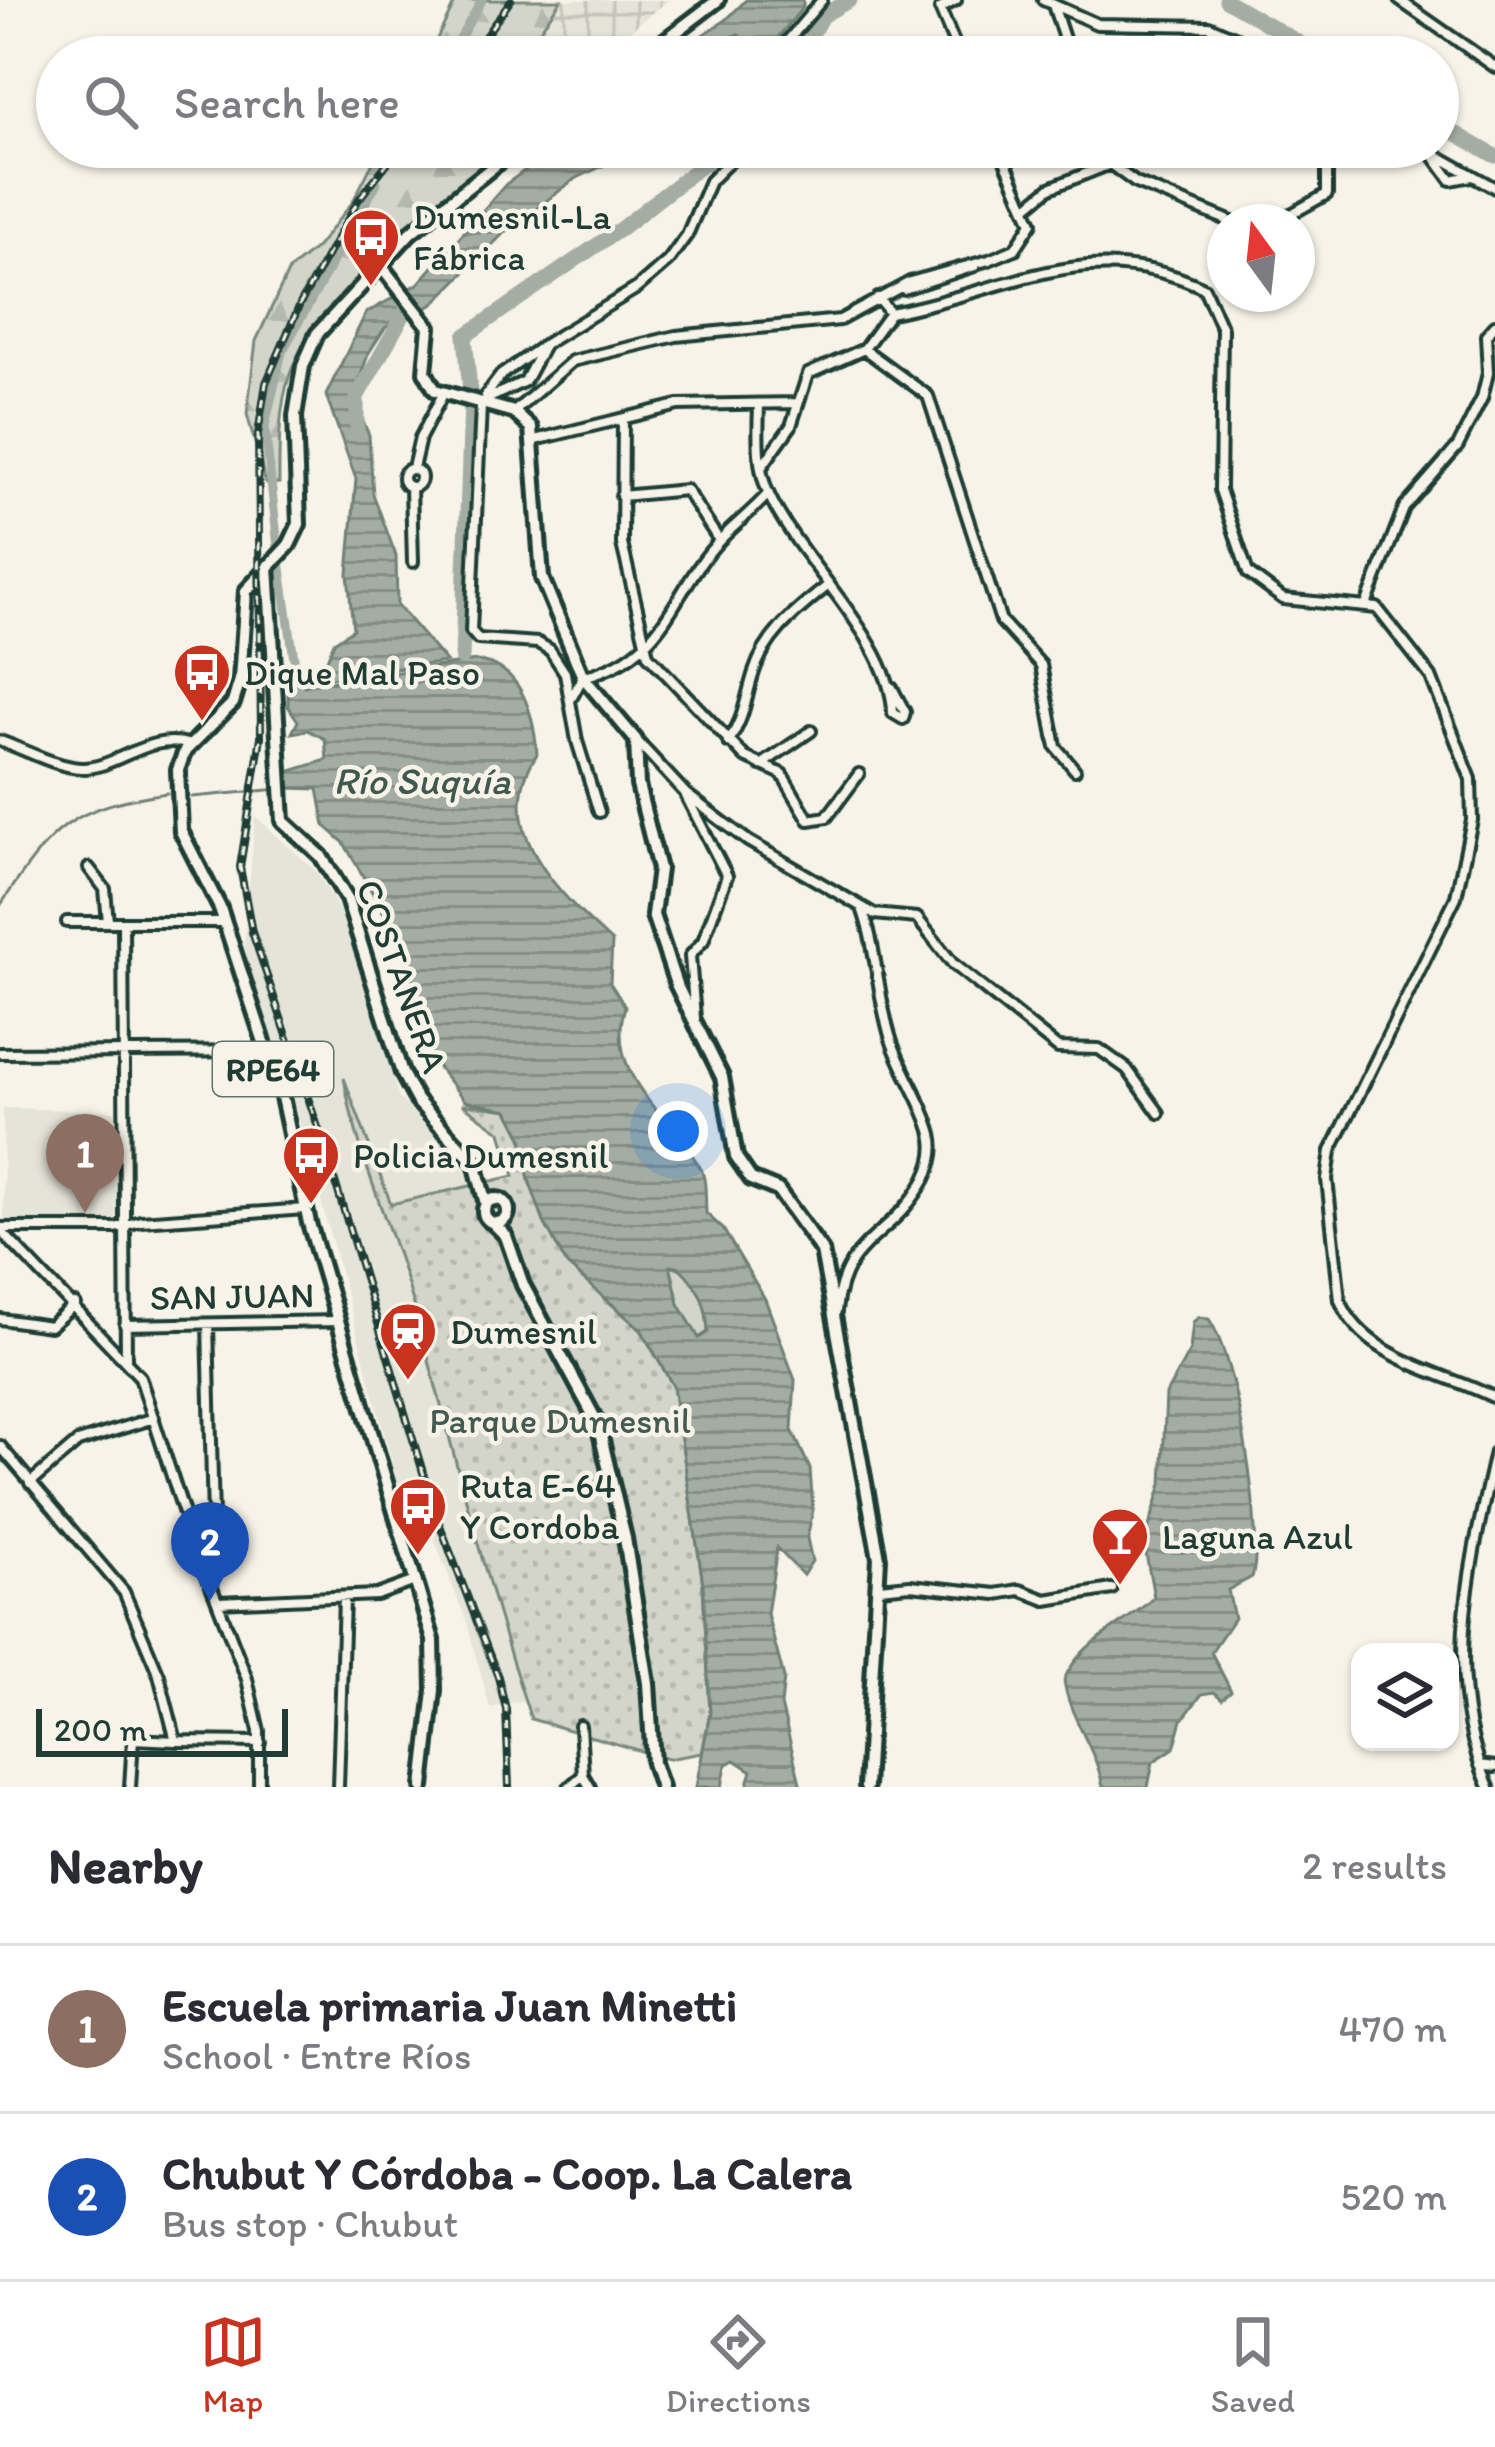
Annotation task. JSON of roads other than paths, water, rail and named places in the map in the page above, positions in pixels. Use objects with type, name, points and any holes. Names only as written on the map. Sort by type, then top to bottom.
[{"type":"street","points":[[671,36],[718,0]]},
{"type":"street","points":[[792,36],[822,0]]},
{"type":"street","points":[[951,36],[940,9],[956,0]]},
{"type":"street","points":[[1043,0],[1097,24],[1209,26],[1232,36]]},
{"type":"street","points":[[1399,0],[1451,36]]},
{"type":"street","points":[[1054,7],[1063,36]]},
{"type":"street","points":[[1459,42],[1495,67]]},
{"type":"street","name":"RPE64","points":[[423,1787],[436,1664],[416,1581],[305,1210],[291,1127],[225,922],[181,831],[178,770],[191,745],[236,697],[244,597],[293,539],[301,517],[294,426],[307,354],[324,322],[379,263],[425,219],[491,168]]},
{"type":"street","points":[[599,812],[565,673],[550,650],[538,643],[478,639],[471,631],[482,401],[501,375],[668,261],[687,235],[710,181],[723,168]]},
{"type":"street","points":[[514,412],[561,368],[590,355],[676,336],[831,322],[940,270],[989,260],[1023,240],[1032,223],[1009,168]]},
{"type":"street","points":[[1028,206],[1050,188],[1093,168]]},
{"type":"street","points":[[1119,168],[1136,183],[1207,212]]},
{"type":"street","points":[[1309,204],[1327,194],[1327,168]]},
{"type":"street","points":[[1458,168],[1495,188]]},
{"type":"street","points":[[379,263],[428,323],[426,379],[442,396],[482,401],[528,422],[535,440],[533,515],[542,578],[583,677],[636,740],[686,794],[748,841],[861,906],[884,916],[917,918],[953,964],[1058,1048],[1099,1049],[1127,1070],[1159,1113]]},
{"type":"street","points":[[761,468],[791,426],[808,374],[864,349],[890,313],[946,303],[1082,263],[1141,268],[1204,288],[1222,328],[1220,490],[1248,573],[1282,599],[1366,604],[1384,614],[1424,663],[1473,798],[1456,897],[1331,1151],[1327,1178],[1340,1300],[1348,1318],[1385,1350],[1495,1398]]},
{"type":"street","points":[[878,298],[890,313]]},
{"type":"street","points":[[1366,604],[1404,508],[1458,446],[1482,398],[1488,373],[1486,335],[1495,325]]},
{"type":"street","points":[[482,401],[525,381],[545,344]]},
{"type":"street","points":[[864,349],[928,396],[1001,621],[1041,665],[1056,747],[1075,770]]},
{"type":"street","points":[[413,562],[411,487],[421,481],[413,468],[420,438],[442,396]]},
{"type":"street","points":[[535,440],[592,422],[678,405],[798,403]]},
{"type":"street","points":[[759,405],[761,468],[768,494],[826,587],[856,622],[892,688]]},
{"type":"street","points":[[622,419],[622,544],[645,644],[678,690],[728,742],[760,766],[782,774],[808,820],[827,817],[859,774]]},
{"type":"street","points":[[621,496],[686,490],[719,540]]},
{"type":"street","points":[[570,700],[583,677],[645,644],[675,612],[719,540],[768,494]]},
{"type":"street","name":"COSTANERA","points":[[268,566],[281,811],[286,825],[316,850],[347,899],[412,1093],[456,1136],[492,1201]]},
{"type":"street","points":[[728,742],[744,720],[754,668],[777,630],[826,587]]},
{"type":"street","points":[[760,766],[812,731]]},
{"type":"street","points":[[636,740],[638,785],[659,869],[653,915],[676,984],[722,1077],[736,1157],[752,1179],[778,1190],[818,1241],[836,1313],[879,1588],[868,1685],[866,1787]]},
{"type":"street","points":[[0,741],[86,768],[133,749],[168,742],[191,745]]},
{"type":"street","points":[[686,794],[728,876],[703,941],[690,956],[695,1018]]},
{"type":"street","points":[[89,868],[105,890],[108,922]]},
{"type":"street","points":[[836,1313],[848,1261],[901,1213],[925,1179],[934,1142],[893,1044],[876,947],[861,906]]},
{"type":"street","points":[[67,922],[225,922]]},
{"type":"street","points":[[123,923],[126,1359]]},
{"type":"street","points":[[0,1053],[267,1051]]},
{"type":"street","name":"COSTANERA","points":[[492,1201],[485,1217],[500,1220]]},
{"type":"street","name":"COSTANERA","points":[[492,1201],[506,1204],[500,1220],[523,1285],[598,1424],[627,1551],[648,1683],[653,1762],[661,1787]]},
{"type":"street","points":[[0,1229],[124,1226],[305,1210]]},
{"type":"street","points":[[0,1229],[140,1377],[207,1578],[247,1679],[260,1742],[259,1787]]},
{"type":"street","points":[[0,1319],[50,1326],[75,1304]]},
{"type":"street","name":"SAN JUAN","points":[[125,1324],[340,1320]]},
{"type":"street","points":[[207,1578],[214,1566],[208,1324]]},
{"type":"street","points":[[30,1483],[78,1442],[154,1418]]},
{"type":"street","points":[[0,1446],[124,1592],[159,1675],[176,1741]]},
{"type":"street","points":[[1489,1787],[1468,1705],[1462,1624],[1495,1452]]},
{"type":"street","points":[[218,1602],[377,1595],[416,1581]]},
{"type":"street","points":[[879,1588],[910,1585],[996,1594],[1020,1589],[1046,1600],[1112,1589]]},
{"type":"street","points":[[338,1787],[344,1598]]},
{"type":"street","points":[[580,1726],[583,1775],[590,1787]]},
{"type":"street","points":[[130,1787],[133,1739],[260,1742]]},
{"type":"street","points":[[1480,1765],[1495,1767]]},
{"type":"street","points":[[569,1787],[583,1775]]},
{"type":"water","points":[[746,0],[803,0],[803,7],[779,36],[701,36]]},
{"type":"water","name":"Río Suquía","points":[[528,168],[598,168],[575,179],[503,234],[432,305],[385,328],[368,354],[353,399],[369,435],[373,494],[396,556],[397,605],[446,662],[319,680],[334,642],[353,629],[348,574],[356,479],[326,395],[366,313],[418,284],[506,184]]},
{"type":"water","name":"Río Suquía","points":[[476,661],[504,671],[522,694],[533,723],[537,754],[524,781],[521,808],[526,833],[552,881],[612,942],[610,983],[625,1006],[621,1031],[631,1074],[700,1167],[706,1213],[723,1229],[765,1299],[795,1380],[792,1430],[810,1469],[813,1510],[807,1538],[812,1561],[803,1575],[777,1548],[767,1614],[784,1678],[781,1705],[801,1787],[747,1787],[752,1771],[735,1760],[726,1765],[722,1787],[696,1787],[710,1713],[703,1584],[673,1386],[641,1329],[567,1265],[544,1222],[529,1180],[522,1137],[508,1110],[465,1101],[433,1061],[421,1028],[417,990],[397,936],[344,843],[325,826],[318,789],[287,788],[287,772],[327,760],[325,739],[308,730],[292,733],[298,721],[288,706],[288,688]],"holes":[[[670,1266],[678,1266],[704,1303],[708,1332],[699,1338],[679,1304]]]},
{"type":"water","name":"Laguna Azul","points":[[1199,1317],[1209,1319],[1230,1372],[1252,1491],[1252,1577],[1228,1590],[1234,1618],[1211,1652],[1231,1691],[1222,1699],[1214,1692],[1202,1694],[1182,1720],[1174,1748],[1153,1762],[1148,1787],[1103,1787],[1064,1680],[1082,1653],[1154,1597],[1144,1543],[1162,1484],[1166,1394],[1190,1350],[1193,1322]]},
{"type":"waterway","points":[[461,36],[482,0]]},
{"type":"waterway","points":[[811,36],[822,16],[850,0]]},
{"type":"waterway","points":[[1226,0],[1288,36]]},
{"type":"waterway","points":[[1459,135],[1495,156]]},
{"type":"waterway","points":[[462,658],[471,402],[465,336],[619,230],[698,168]]},
{"type":"waterway","points":[[278,547],[265,426],[282,352],[377,183]]},
{"type":"waterway","points":[[357,429],[357,397],[409,305]]},
{"type":"waterway","points":[[280,562],[298,686]]},
{"type":"waterway","points":[[192,797],[280,789]]},
{"type":"waterway","points":[[0,906],[35,857],[67,825],[107,805],[167,793]]},
{"type":"railway","points":[[485,36],[511,0]]},
{"type":"railway","points":[[383,168],[359,199],[300,304],[266,383],[258,434],[261,737],[240,867],[252,932],[324,1145],[435,1512],[498,1677],[506,1709],[509,1787]]},
{"type":"place","name":"Dumesnil-La Fábrica","points":[[371,288]]},
{"type":"place","name":"Dique Mal Paso","points":[[202,723]]},
{"type":"place","name":"Policia Dumesnil","points":[[311,1206]]},
{"type":"place","name":"Escuela primaria Juan Minetti","points":[[85,1213]]},
{"type":"place","name":"Dumesnil","points":[[408,1382]]},
{"type":"place","name":"Ruta E-64 Y Cordoba","points":[[418,1557]]},
{"type":"place","name":"Laguna Azul","points":[[1120,1587]]},
{"type":"place","name":"Chubut Y Córdoba - Coop. La Calera","points":[[210,1601]]},
{"type":"park label","name":"Parque Dumesnil","points":[[560,1420]]}]
